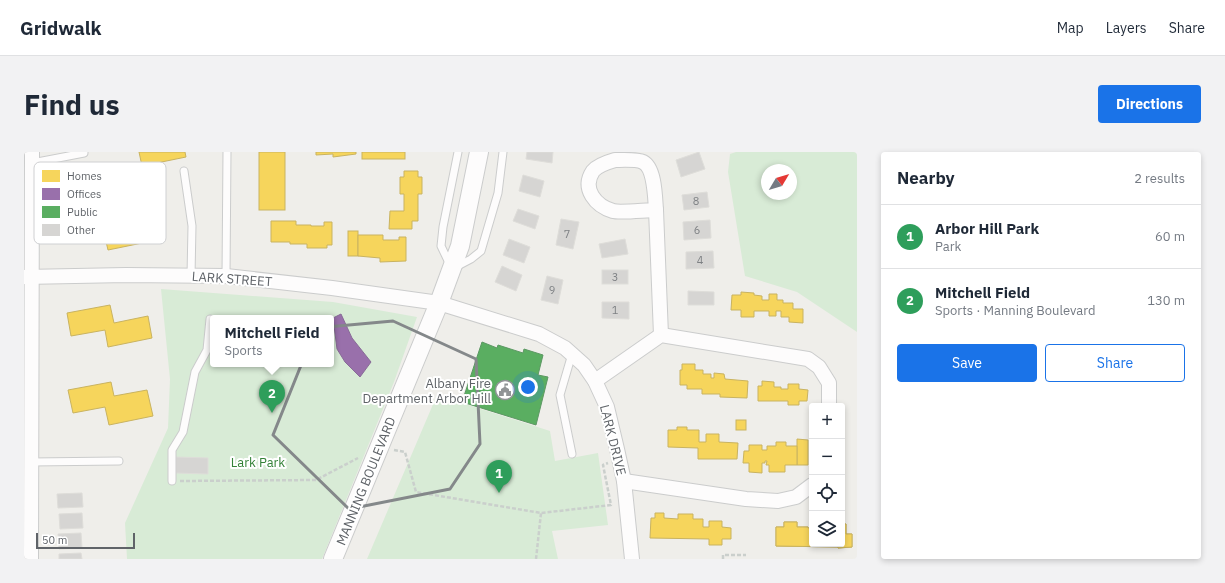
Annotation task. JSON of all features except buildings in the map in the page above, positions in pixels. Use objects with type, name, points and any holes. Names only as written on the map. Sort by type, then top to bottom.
[{"type":"street","name":"MANNING BOULEVARD","points":[[333,559],[440,303],[460,246],[479,152]]},
{"type":"street","points":[[31,559],[28,277],[32,158]]},
{"type":"street","points":[[656,210],[614,211],[600,205],[588,188],[594,171],[606,162],[614,160],[629,160],[643,162],[652,175],[656,210],[661,335]]},
{"type":"street","name":"LARK STREET","points":[[28,277],[126,275],[226,276],[332,288],[440,303]]},
{"type":"street","name":"LARK DRIVE","points":[[440,303],[539,334],[565,348],[584,365],[595,381],[607,407],[624,481],[632,559]]},
{"type":"street","points":[[595,381],[661,335],[808,359],[819,367],[829,383],[829,403]]},
{"type":"street","points":[[624,481],[746,499],[778,500],[796,497],[809,487]]},
{"type":"lane","points":[[32,158],[84,152]]},
{"type":"lane","points":[[226,276],[227,152]]},
{"type":"lane","points":[[458,152],[443,227],[441,246],[452,269],[471,259],[481,251],[498,193],[503,152]]},
{"type":"lane","points":[[184,171],[192,226],[191,276]]},
{"type":"lane","points":[[172,481],[172,450],[183,432],[195,372],[207,350],[210,320]]},
{"type":"lane","points":[[572,354],[560,395],[572,454]]},
{"type":"lane","points":[[31,462],[119,461]]},
{"type":"path","points":[[172,481],[316,480],[380,446],[405,452],[416,492],[541,513],[611,505],[604,465],[619,459]]},
{"type":"path","points":[[536,559],[541,513]]},
{"type":"path","points":[[723,559],[723,555],[746,555]]},
{"type":"highlighted area","points":[[393,321],[476,359],[480,444],[450,489],[349,509],[273,435],[316,328]]},
{"type":"green space","points":[[736,152],[857,152],[857,332],[797,292],[745,276],[728,172],[730,154]]},
{"type":"green space","name":"Lark Park","points":[[161,289],[333,302],[417,317],[394,382],[322,559],[127,559],[125,523],[168,428],[170,379]]},
{"type":"green space","points":[[437,395],[550,431],[555,461],[598,453],[608,525],[552,531],[558,559],[367,559]]},
{"type":"place","name":"Albany Fire Department Arbor Hill","points":[[505,390]]},
{"type":"place","name":"Mitchell Field","points":[[272,413]]},
{"type":"place","name":"Arbor Hill Park","points":[[499,493]]}]
